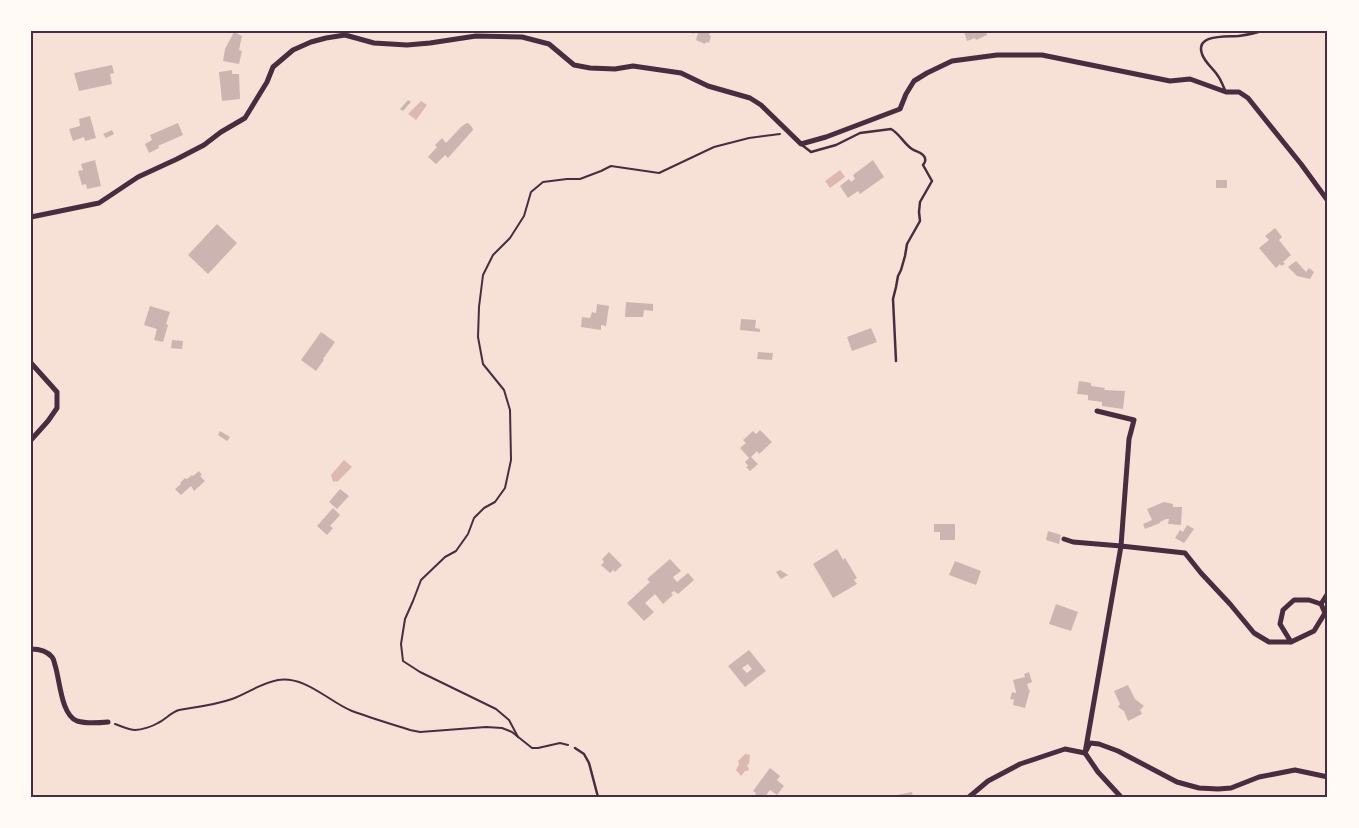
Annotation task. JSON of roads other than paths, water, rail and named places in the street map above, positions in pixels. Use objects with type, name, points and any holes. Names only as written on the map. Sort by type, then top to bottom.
[{"type":"street","points":[[31,217],[99,203],[138,177],[204,145],[221,132],[245,118],[267,82],[273,67],[292,50],[326,38],[345,36],[374,43],[407,45],[476,36],[522,37],[549,44],[574,65],[615,69],[632,66],[681,73],[708,86],[750,98],[761,105],[801,144],[826,137],[900,109],[914,80],[952,60],[997,55],[1042,55],[1170,81],[1190,79],[1226,92],[1239,92],[1248,98],[1328,201]]},
{"type":"street","points":[[31,363],[56,392],[57,408],[31,440]]},
{"type":"street","points":[[1097,411],[1134,420],[1130,439],[1121,546],[1085,753],[1098,772],[1120,797]]},
{"type":"street","points":[[1064,539],[1073,542],[1185,553],[1254,633],[1268,642],[1291,642],[1314,630],[1325,613],[1321,604],[1309,600],[1294,600],[1283,610],[1280,624],[1291,642]]},
{"type":"street","points":[[1321,604],[1328,593]]},
{"type":"street","points":[[31,649],[41,649],[52,657],[58,672],[61,693],[68,714],[76,720],[93,723],[108,722]]},
{"type":"street","points":[[1085,753],[1090,743],[1099,744],[1177,782],[1199,788],[1231,788],[1259,777],[1295,770],[1328,777]]},
{"type":"street","points":[[969,797],[988,781],[1020,764],[1065,749],[1085,753]]},
{"type":"lane","points":[[1226,92],[1219,77],[1205,61],[1201,53],[1204,41],[1210,38],[1240,36],[1261,31]]},
{"type":"lane","points":[[801,144],[811,152],[836,145],[860,133],[891,129],[896,131],[911,148],[925,157],[923,165],[932,181],[920,202],[920,222],[907,244],[893,299],[896,361]]},
{"type":"lane","points":[[575,748],[584,754],[589,763],[598,797]]}]
